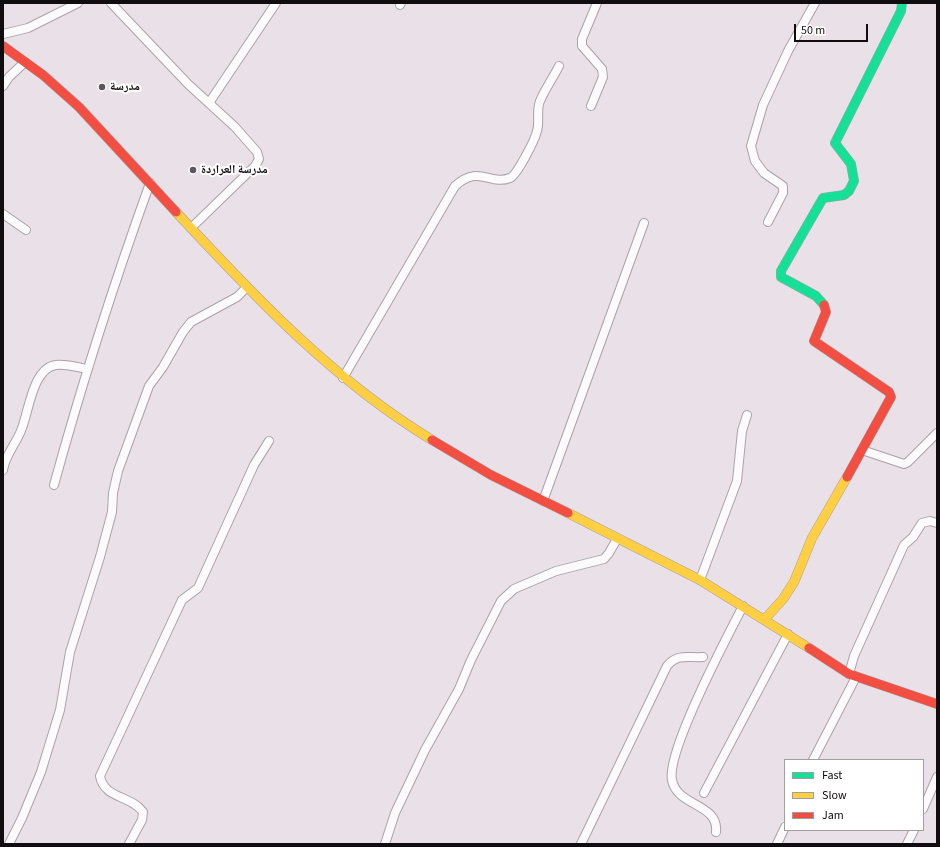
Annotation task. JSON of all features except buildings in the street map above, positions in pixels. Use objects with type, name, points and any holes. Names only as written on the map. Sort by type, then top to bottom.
[{"type":"street","points":[[3,34],[28,28],[78,3]]},
{"type":"street","points":[[111,3],[251,144],[257,152],[259,159],[247,174],[190,228]]},
{"type":"street","points":[[209,103],[276,3]]},
{"type":"street","points":[[591,106],[603,77],[602,69],[582,46],[582,39],[596,3]]},
{"type":"street","points":[[768,222],[783,193],[783,186],[764,173],[755,161],[751,146],[764,105],[788,52],[815,3]]},
{"type":"street","points":[[765,619],[783,599],[794,582],[812,538],[891,397],[889,392],[814,341],[816,331],[826,313],[826,306],[822,299],[781,277],[781,272],[823,198],[843,196],[851,190],[855,181],[854,171],[846,155],[836,147],[834,143],[901,11],[902,3]]},
{"type":"street","points":[[4,45],[79,107],[246,288],[343,378],[403,422],[491,475],[700,580],[765,619],[852,676],[937,704]]},
{"type":"street","points":[[3,86],[9,77],[25,62]]},
{"type":"street","points":[[343,378],[455,186],[464,178],[476,176],[509,178],[516,173],[537,131],[537,109],[541,99],[560,66]]},
{"type":"street","points":[[54,485],[108,302],[150,183]]},
{"type":"street","points":[[3,214],[26,230]]},
{"type":"street","points":[[543,501],[644,223]]},
{"type":"street","points":[[9,844],[22,818],[41,772],[60,710],[70,652],[100,557],[112,512],[113,492],[118,471],[149,386],[163,367],[183,332],[192,322],[237,297],[246,288]]},
{"type":"street","points":[[3,470],[9,451],[22,429],[33,389],[45,370],[54,365],[87,369]]},
{"type":"street","points":[[700,580],[737,481],[742,437],[747,415]]},
{"type":"street","points":[[862,450],[904,464],[908,462],[937,433]]},
{"type":"street","points":[[129,844],[142,820],[143,812],[133,803],[108,791],[101,783],[100,776],[182,600],[198,588],[254,465],[269,441]]},
{"type":"street","points":[[813,759],[852,676],[854,656],[904,545],[913,537],[922,523],[930,521],[937,523]]},
{"type":"street","points":[[385,844],[396,812],[425,750],[459,689],[471,660],[501,601],[514,589],[556,571],[604,559],[617,539]]},
{"type":"street","points":[[716,832],[717,823],[711,815],[680,795],[672,780],[673,760],[689,720],[722,647],[744,606]]},
{"type":"street","points":[[704,793],[788,634]]},
{"type":"street","points":[[581,844],[667,666],[672,660],[678,657],[703,657]]},
{"type":"street","points":[[924,807],[937,777]]},
{"type":"street","points":[[777,844],[784,829]]},
{"type":"street","points":[[907,844],[914,831]]},
{"type":"traffic: fast","points":[[824,305],[816,296],[781,277],[781,271],[823,198],[844,195],[849,191],[854,181],[851,164],[835,143],[901,11],[902,3]]},
{"type":"traffic: slow","points":[[176,212],[235,275],[328,364],[361,391],[432,440]]},
{"type":"traffic: slow","points":[[765,619],[783,599],[794,582],[812,538],[847,477]]},
{"type":"traffic: slow","points":[[568,513],[700,580],[809,648]]},
{"type":"traffic: jam","points":[[3,46],[43,75],[79,107],[176,212]]},
{"type":"traffic: jam","points":[[824,305],[826,312],[814,341],[889,392],[891,397],[847,477]]},
{"type":"traffic: jam","points":[[432,440],[491,475],[568,513]]},
{"type":"traffic: jam","points":[[809,648],[849,674],[937,704]]},
{"type":"place","name":"مدرسة","points":[[102,87]]},
{"type":"place","name":"مدرسة العراردة","points":[[193,170]]}]
